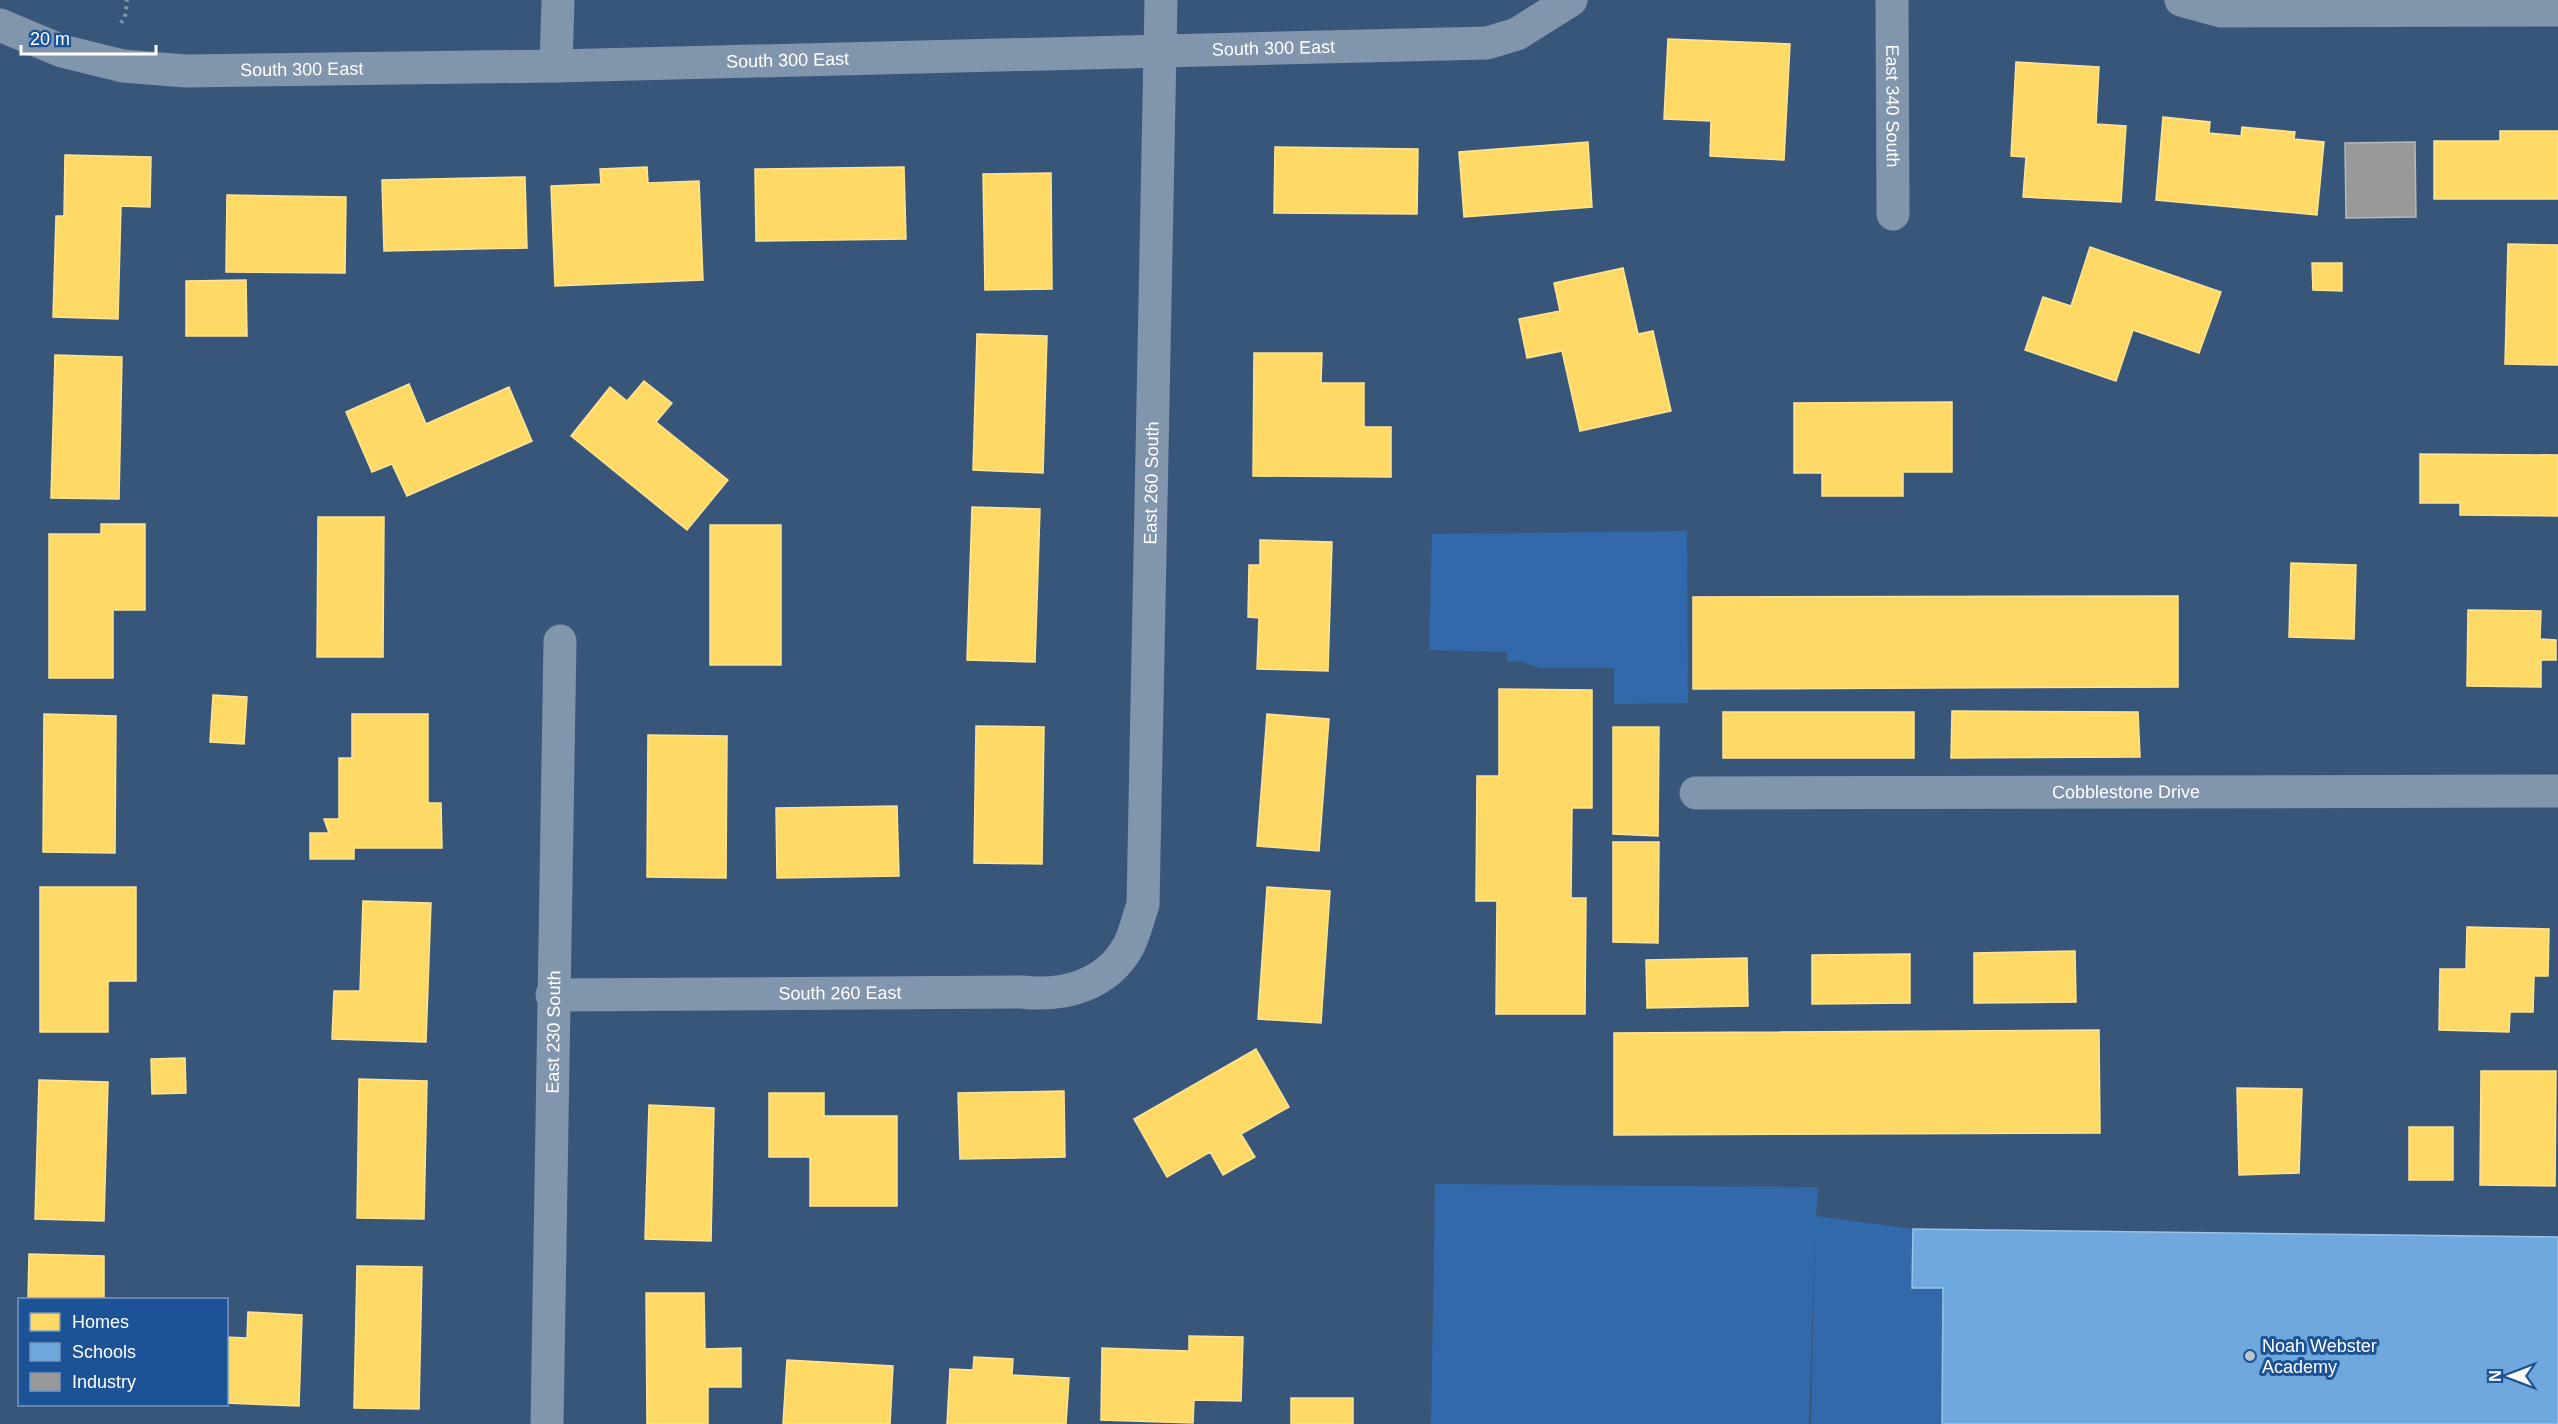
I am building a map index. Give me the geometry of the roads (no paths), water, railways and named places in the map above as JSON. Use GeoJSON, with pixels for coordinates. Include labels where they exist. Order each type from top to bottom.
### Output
{"type":"FeatureCollection","features":[{"type":"Feature","properties":{"kind":"street"},"geometry":{"type":"LineString","coordinates":[[556,66],[558,0]]}},
{"type":"Feature","properties":{"kind":"street","name":"East 260 South"},"geometry":{"type":"LineString","coordinates":[[1117,961],[1129,945],[1143,905],[1161,0]]}},
{"type":"Feature","properties":{"kind":"street","name":"South 300 East"},"geometry":{"type":"LineString","coordinates":[[0,25],[62,51],[82,56],[123,66],[186,71],[556,66],[1487,43],[1517,34],[1571,0]]}},
{"type":"Feature","properties":{"kind":"street","name":"East 340 South"},"geometry":{"type":"LineString","coordinates":[[1892,0],[1893,214]]}},
{"type":"Feature","properties":{"kind":"street"},"geometry":{"type":"LineString","coordinates":[[2181,0],[2221,11],[2558,10]]}},
{"type":"Feature","properties":{"kind":"street","name":"East 230 South"},"geometry":{"type":"LineString","coordinates":[[547,1424],[552,995],[560,641]]}},
{"type":"Feature","properties":{"kind":"street","name":"Cobblestone Drive"},"geometry":{"type":"LineString","coordinates":[[1696,793],[2558,791]]}},
{"type":"Feature","properties":{"kind":"street","name":"South 260 East"},"geometry":{"type":"LineString","coordinates":[[552,995],[1022,992],[1043,994],[1083,986],[1102,976],[1117,961]]}},
{"type":"Feature","properties":{"kind":"place","name":"Noah Webster Academy"},"geometry":{"type":"Point","coordinates":[2250,1356]}}]}
